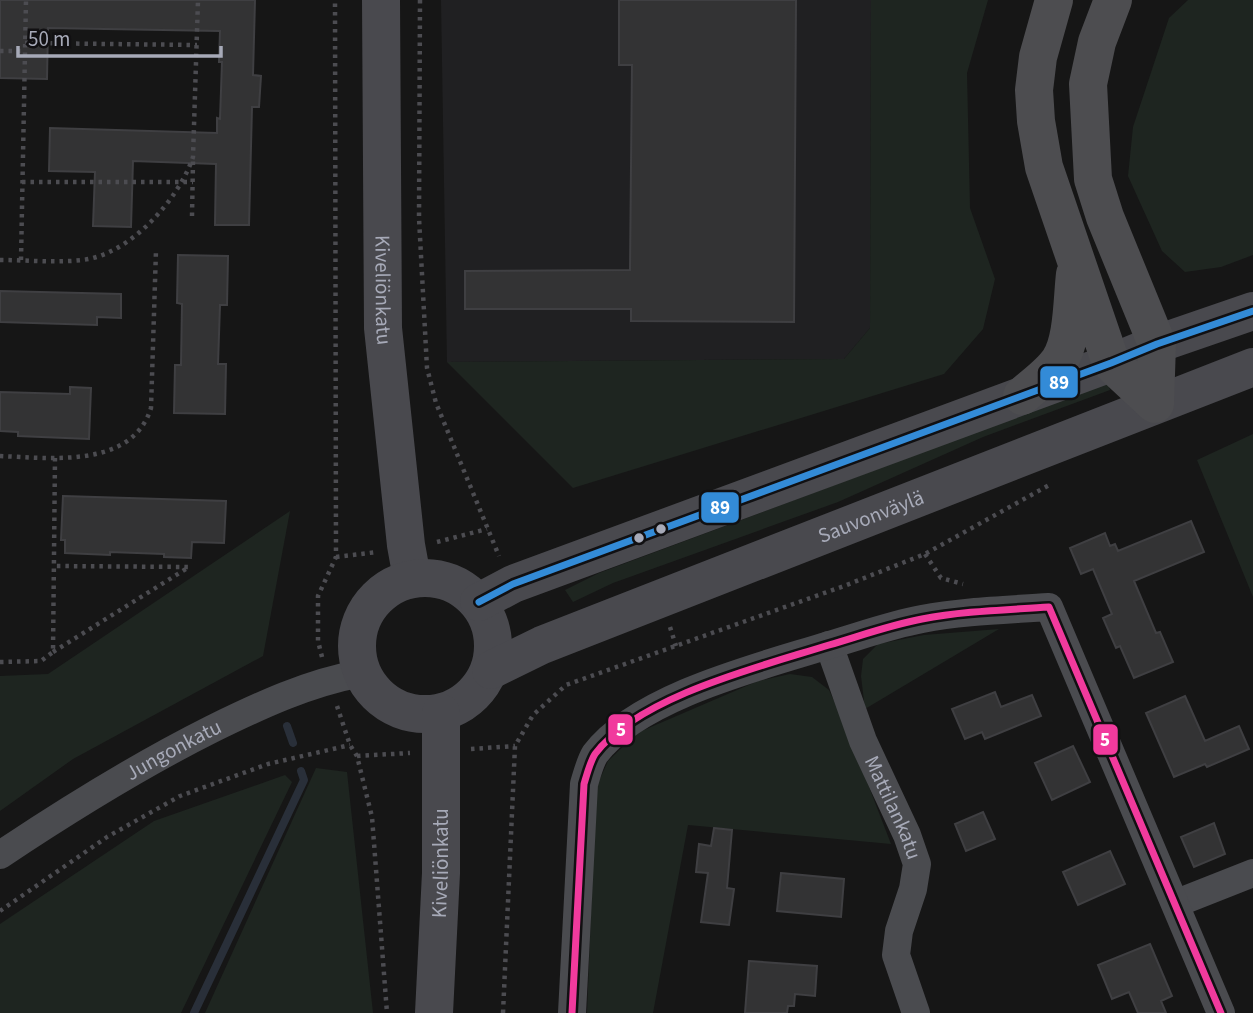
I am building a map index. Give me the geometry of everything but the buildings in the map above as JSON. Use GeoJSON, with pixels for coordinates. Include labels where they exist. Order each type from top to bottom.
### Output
{"type":"FeatureCollection","features":[{"type":"Feature","properties":{"kind":"highway"},"geometry":{"type":"LineString","coordinates":[[1054,0],[1038,57],[1034,90],[1035,121],[1044,167],[1111,363],[1154,404]]}},
{"type":"Feature","properties":{"kind":"highway"},"geometry":{"type":"LineString","coordinates":[[1114,0],[1097,42],[1088,84],[1093,179],[1105,216],[1157,344],[1154,404]]}},
{"type":"Feature","properties":{"kind":"highway"},"geometry":{"type":"LineString","coordinates":[[1023,396],[1063,355],[1067,344],[1076,265]]}},
{"type":"Feature","properties":{"kind":"main road","name":"Kiveliönkatu"},"geometry":{"type":"LineString","coordinates":[[381,0],[383,328],[406,545],[412,578]]}},
{"type":"Feature","properties":{"kind":"main road"},"geometry":{"type":"LineString","coordinates":[[479,602],[513,584],[1157,344],[1253,311]]}},
{"type":"Feature","properties":{"kind":"main road","name":"Sauvonväylä"},"geometry":{"type":"LineString","coordinates":[[491,670],[542,645],[1253,367]]}},
{"type":"Feature","properties":{"kind":"main road"},"geometry":{"type":"LineString","coordinates":[[412,578],[449,581],[479,602],[491,623],[495,647],[491,670],[481,688],[466,702],[441,713],[428,715],[400,710],[377,695],[362,673],[357,643],[365,613],[377,597],[393,585],[412,578]]}},
{"type":"Feature","properties":{"kind":"main road","name":"Kiveliönkatu"},"geometry":{"type":"LineString","coordinates":[[434,1013],[441,873],[441,713]]}},
{"type":"Feature","properties":{"kind":"street"},"geometry":{"type":"LineString","coordinates":[[572,1013],[584,784],[594,755],[618,730],[652,709],[757,666],[872,631],[923,619],[1049,607],[1177,903],[1221,1013]]}},
{"type":"Feature","properties":{"kind":"street","name":"Mattilankatu"},"geometry":{"type":"LineString","coordinates":[[829,645],[863,741],[907,835],[917,864],[913,889],[899,931],[896,955],[916,1013]]}},
{"type":"Feature","properties":{"kind":"street","name":"Jungonkatu"},"geometry":{"type":"LineString","coordinates":[[0,855],[73,806],[162,754],[273,698],[329,679],[362,673]]}},
{"type":"Feature","properties":{"kind":"street"},"geometry":{"type":"LineString","coordinates":[[1177,903],[1253,873]]}},
{"type":"Feature","properties":{"kind":"path"},"geometry":{"type":"LineString","coordinates":[[20,260],[26,0]]}},
{"type":"Feature","properties":{"kind":"path"},"geometry":{"type":"LineString","coordinates":[[192,216],[198,0]]}},
{"type":"Feature","properties":{"kind":"path"},"geometry":{"type":"LineString","coordinates":[[318,641],[318,596],[337,557],[335,0]]}},
{"type":"Feature","properties":{"kind":"path"},"geometry":{"type":"LineString","coordinates":[[420,0],[419,218],[427,368],[436,402],[504,566]]}},
{"type":"Feature","properties":{"kind":"path"},"geometry":{"type":"LineString","coordinates":[[25,43],[197,45]]}},
{"type":"Feature","properties":{"kind":"path"},"geometry":{"type":"LineString","coordinates":[[0,51],[25,51]]}},
{"type":"Feature","properties":{"kind":"path"},"geometry":{"type":"LineString","coordinates":[[0,260],[84,260],[108,252],[151,222],[183,182],[193,157]]}},
{"type":"Feature","properties":{"kind":"path"},"geometry":{"type":"LineString","coordinates":[[22,183],[193,183]]}},
{"type":"Feature","properties":{"kind":"path"},"geometry":{"type":"LineString","coordinates":[[0,456],[92,457],[125,441],[147,422],[151,408],[156,250]]}},
{"type":"Feature","properties":{"kind":"path"},"geometry":{"type":"LineString","coordinates":[[53,652],[55,458]]}},
{"type":"Feature","properties":{"kind":"path"},"geometry":{"type":"LineString","coordinates":[[503,1013],[515,746],[533,715],[566,685],[844,586],[925,554],[1056,481]]}},
{"type":"Feature","properties":{"kind":"path"},"geometry":{"type":"LineString","coordinates":[[449,540],[487,529]]}},
{"type":"Feature","properties":{"kind":"path"},"geometry":{"type":"LineString","coordinates":[[337,557],[376,553]]}},
{"type":"Feature","properties":{"kind":"path"},"geometry":{"type":"LineString","coordinates":[[0,662],[41,662],[189,567],[54,566]]}},
{"type":"Feature","properties":{"kind":"path"},"geometry":{"type":"LineString","coordinates":[[337,706],[350,745],[357,756],[372,817],[387,1013]]}},
{"type":"Feature","properties":{"kind":"path"},"geometry":{"type":"LineString","coordinates":[[0,911],[107,837],[180,796],[268,764],[350,745]]}},
{"type":"Feature","properties":{"kind":"path"},"geometry":{"type":"LineString","coordinates":[[478,749],[515,746]]}},
{"type":"Feature","properties":{"kind":"path"},"geometry":{"type":"LineString","coordinates":[[357,756],[397,754]]}},
{"type":"Feature","properties":{"kind":"shaded area"},"geometry":{"type":"Polygon","coordinates":[[[441,0],[871,0],[870,328],[844,359],[447,362],[441,0]]]}},
{"type":"Feature","properties":{"kind":"shaded area"},"geometry":{"type":"Polygon","coordinates":[[[871,0],[988,0],[967,73],[970,208],[995,279],[983,329],[944,374],[573,488],[447,362],[844,359],[870,328],[871,0]]]}},
{"type":"Feature","properties":{"kind":"shaded area"},"geometry":{"type":"Polygon","coordinates":[[[1188,0],[1253,0],[1253,255],[1221,267],[1185,272],[1162,251],[1128,176],[1133,127],[1169,18],[1188,0]]]}},
{"type":"Feature","properties":{"kind":"shaded area"},"geometry":{"type":"Polygon","coordinates":[[[1108,383],[1110,390],[983,437],[838,502],[613,583],[573,602],[565,590],[599,573],[1108,383]]]}},
{"type":"Feature","properties":{"kind":"shaded area"},"geometry":{"type":"Polygon","coordinates":[[[1253,434],[1253,597],[1197,460],[1253,434]]]}},
{"type":"Feature","properties":{"kind":"shaded area"},"geometry":{"type":"Polygon","coordinates":[[[290,511],[263,656],[73,759],[0,811],[0,676],[48,674],[290,511]]]}},
{"type":"Feature","properties":{"kind":"shaded area"},"geometry":{"type":"Polygon","coordinates":[[[999,629],[865,709],[861,676],[863,659],[878,644],[924,635],[999,629]]]}},
{"type":"Feature","properties":{"kind":"shaded area"},"geometry":{"type":"Polygon","coordinates":[[[790,674],[812,677],[829,690],[891,844],[688,825],[653,1013],[587,1013],[596,788],[608,761],[637,733],[758,681],[790,674]]]}},
{"type":"Feature","properties":{"kind":"shaded area"},"geometry":{"type":"Polygon","coordinates":[[[316,768],[347,772],[373,1013],[205,1013],[316,768]]]}},
{"type":"Feature","properties":{"kind":"shaded area"},"geometry":{"type":"Polygon","coordinates":[[[285,775],[292,782],[181,1013],[0,1013],[0,924],[154,821],[285,775]]]}},
{"type":"Feature","properties":{"kind":"waterway"},"geometry":{"type":"LineString","coordinates":[[287,726],[293,743]]}},
{"type":"Feature","properties":{"kind":"waterway"},"geometry":{"type":"LineString","coordinates":[[194,1013],[304,780],[301,771]]}},
{"type":"Feature","properties":{"kind":"transit line","name":"89"},"geometry":{"type":"LineString","coordinates":[[479,602],[513,584],[1157,344],[1253,311]]}},
{"type":"Feature","properties":{"kind":"transit line","name":"5"},"geometry":{"type":"LineString","coordinates":[[572,1013],[584,784],[595,754],[615,734],[641,715],[703,686],[887,627],[953,614],[1049,607],[1221,1013]]}}]}
